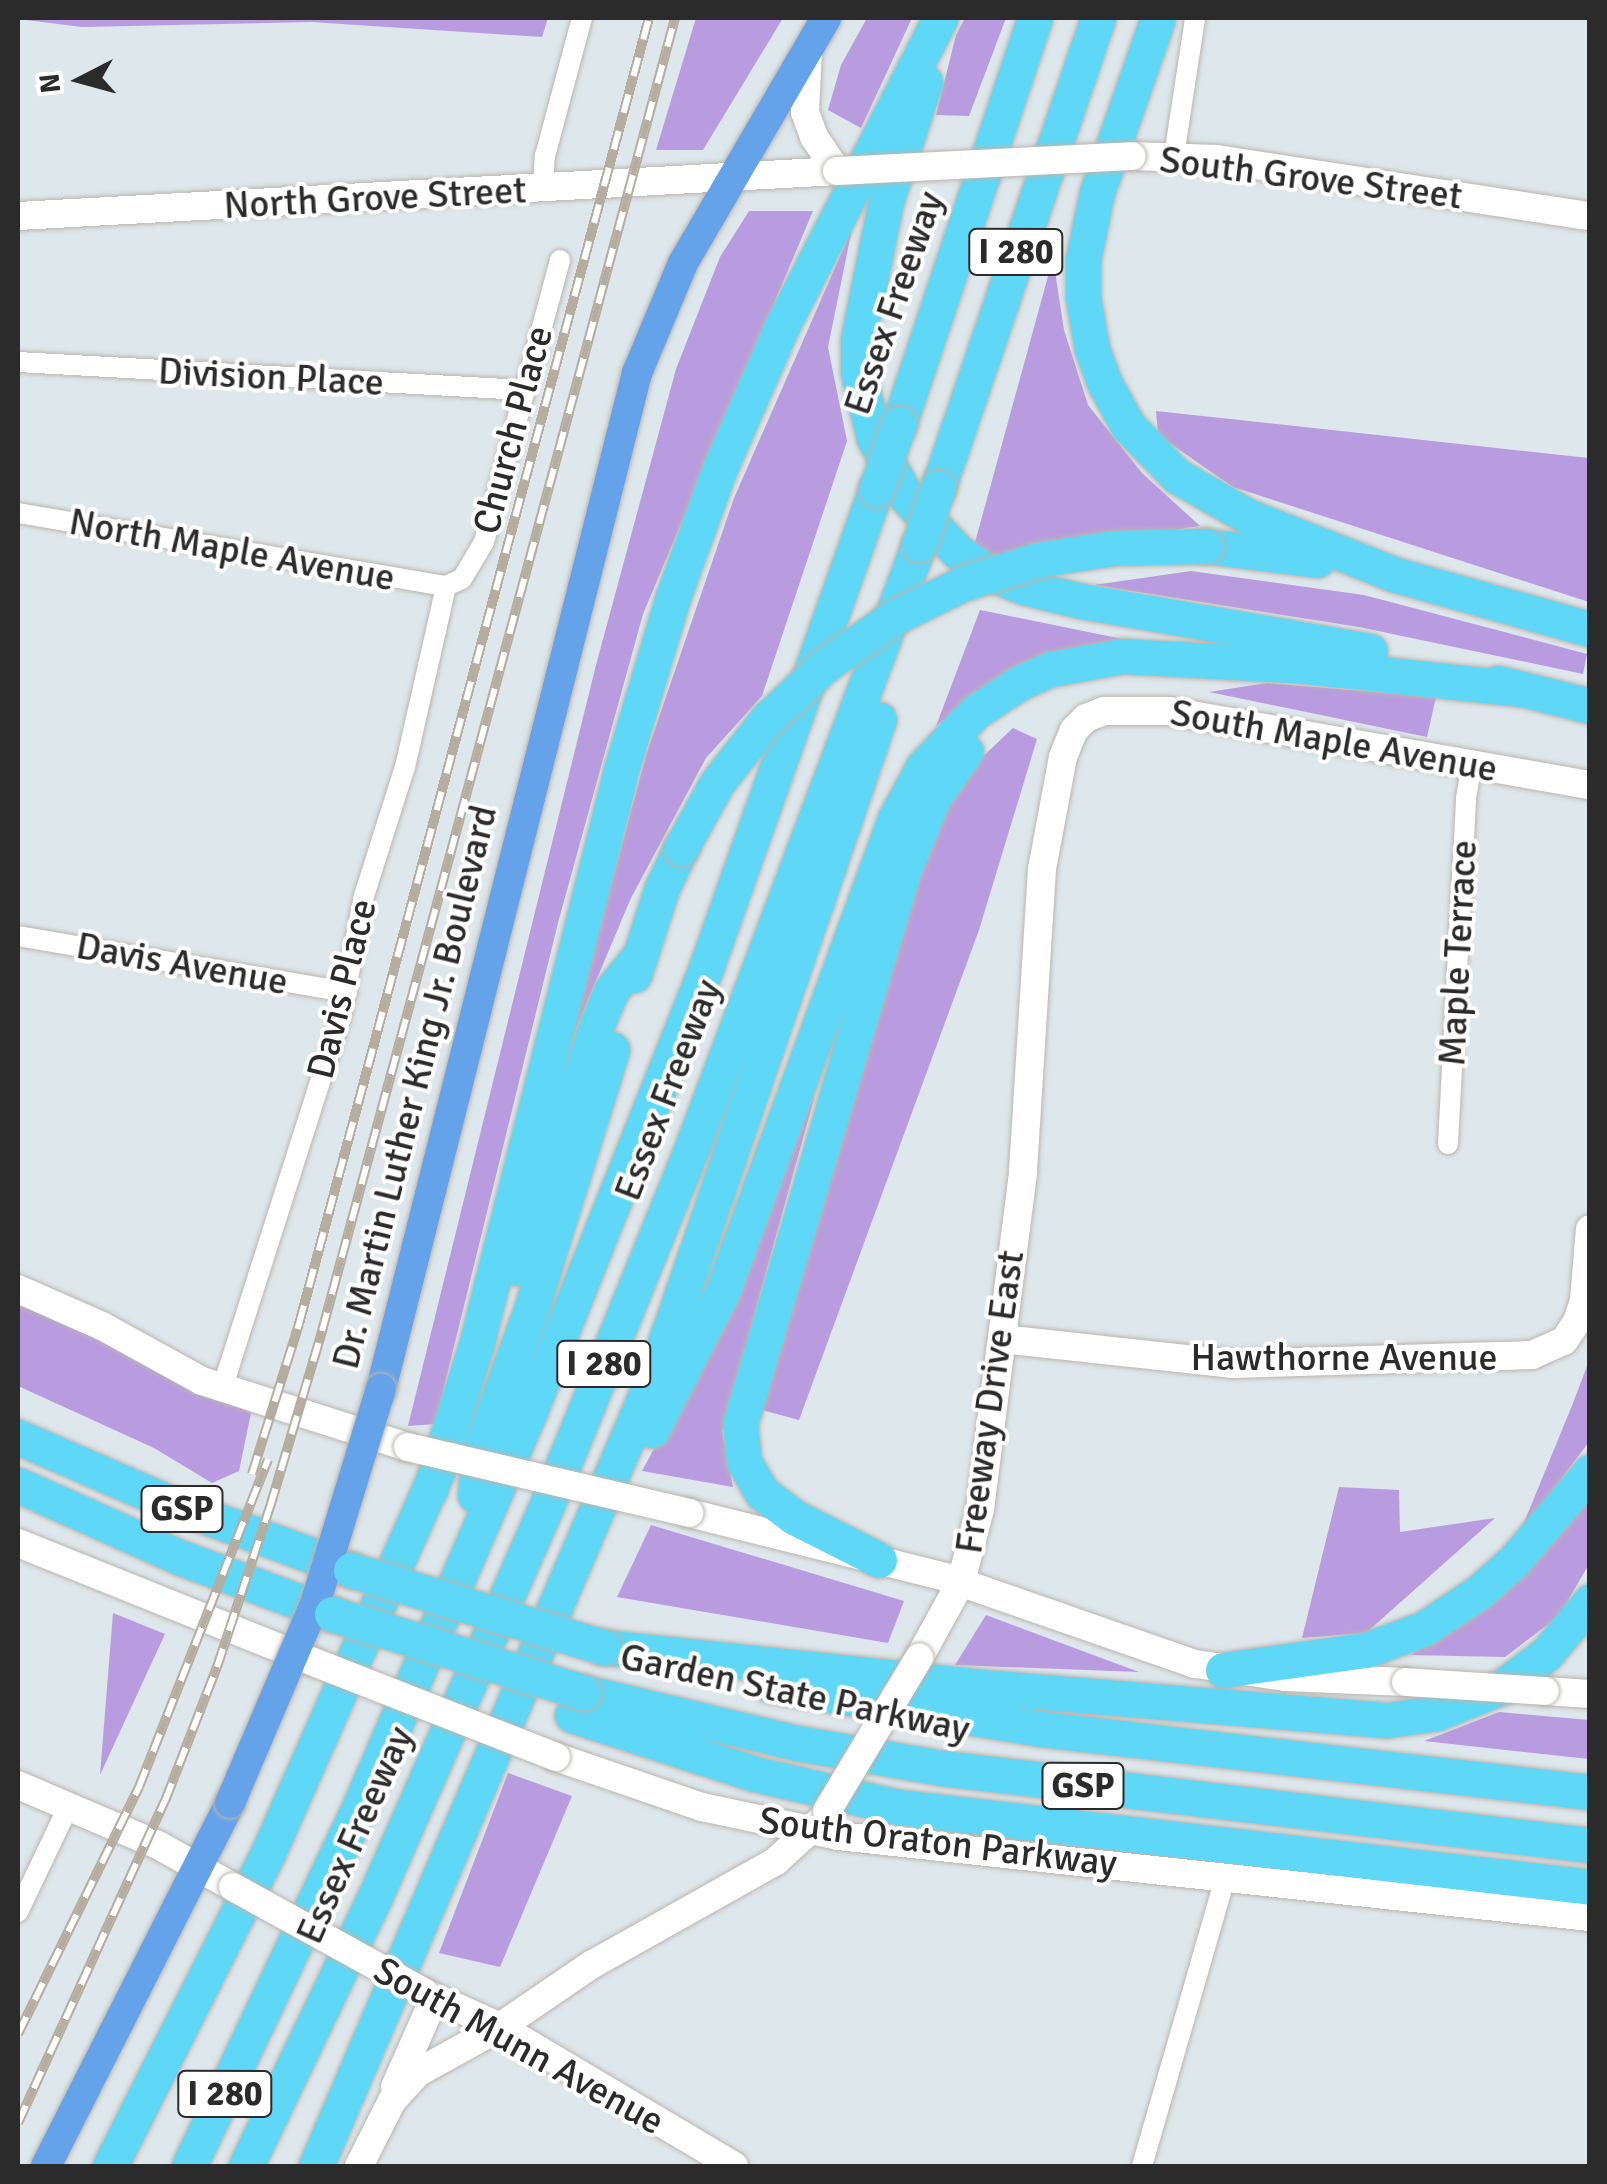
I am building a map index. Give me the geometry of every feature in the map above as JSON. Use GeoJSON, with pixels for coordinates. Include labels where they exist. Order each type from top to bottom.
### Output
{"type":"FeatureCollection","features":[{"type":"Feature","properties":{"kind":"highway"},"geometry":{"type":"LineString","coordinates":[[430,1490],[476,1346],[636,713],[672,597],[720,468],[782,326],[940,18]]}},
{"type":"Feature","properties":{"kind":"highway"},"geometry":{"type":"LineString","coordinates":[[951,18],[886,201],[858,340],[858,372],[874,438],[896,484],[918,512],[973,562],[1034,590],[1378,652],[1590,706]]}},
{"type":"Feature","properties":{"kind":"highway","name":"Essex Freeway"},"geometry":{"type":"LineString","coordinates":[[189,2166],[288,1962],[467,1560],[706,968],[899,424],[1035,18]]}},
{"type":"Feature","properties":{"kind":"highway","name":"Essex Freeway"},"geometry":{"type":"LineString","coordinates":[[246,2166],[368,1914],[532,1541],[693,1144],[919,544],[1098,18]]}},
{"type":"Feature","properties":{"kind":"highway"},"geometry":{"type":"LineString","coordinates":[[1158,18],[1096,192],[1085,242],[1085,315],[1104,382],[1139,439],[1192,488],[1282,532],[1396,575],[1590,629]]}},
{"type":"Feature","properties":{"kind":"highway"},"geometry":{"type":"LineString","coordinates":[[316,2166],[424,1922],[676,1319],[858,789],[919,544]]}},
{"type":"Feature","properties":{"kind":"highway"},"geometry":{"type":"LineString","coordinates":[[467,1560],[479,1452],[549,1256],[640,954],[680,848],[716,783],[767,719],[824,666],[889,620],[962,584],[1036,560],[1113,548],[1205,546],[1396,575]]}},
{"type":"Feature","properties":{"kind":"highway"},"geometry":{"type":"LineString","coordinates":[[566,1586],[712,1314],[888,836],[923,767],[976,712],[1034,675],[1104,657],[1346,669],[1520,689]]}},
{"type":"Feature","properties":{"kind":"highway"},"geometry":{"type":"LineString","coordinates":[[880,1560],[794,1517],[762,1494],[744,1462],[740,1424],[907,860],[942,783],[964,752],[1005,715],[1046,690],[1095,672],[1178,658]]}},
{"type":"Feature","properties":{"kind":"highway"},"geometry":{"type":"LineString","coordinates":[[110,2166],[268,1854],[430,1490],[498,1327],[598,1022],[611,991],[640,954]]}},
{"type":"Feature","properties":{"kind":"highway","name":"Garden State Parkway"},"geometry":{"type":"LineString","coordinates":[[18,1437],[172,1504],[351,1570],[603,1646],[782,1687],[963,1718],[1590,1792]]}},
{"type":"Feature","properties":{"kind":"highway"},"geometry":{"type":"LineString","coordinates":[[1224,1670],[1366,1650],[1425,1628],[1470,1599],[1514,1561],[1590,1472]]}},
{"type":"Feature","properties":{"kind":"highway","name":"GSP"},"geometry":{"type":"LineString","coordinates":[[18,1486],[179,1557],[578,1704]]}},
{"type":"Feature","properties":{"kind":"highway"},"geometry":{"type":"LineString","coordinates":[[603,1646],[996,1688],[1388,1720],[1437,1713],[1502,1687],[1546,1654],[1590,1602]]}},
{"type":"Feature","properties":{"kind":"highway"},"geometry":{"type":"LineString","coordinates":[[578,1704],[755,1774],[898,1807],[1590,1887]]}},
{"type":"Feature","properties":{"kind":"highway","name":"Garden State Parkway"},"geometry":{"type":"LineString","coordinates":[[578,1704],[942,1768],[1590,1844]]}},
{"type":"Feature","properties":{"kind":"highway"},"geometry":{"type":"LineString","coordinates":[[1510,1877],[1590,1870]]}},
{"type":"Feature","properties":{"kind":"highway"},"geometry":{"type":"LineString","coordinates":[[296,2166],[424,1922]]}},
{"type":"Feature","properties":{"kind":"main road"},"geometry":{"type":"LineString","coordinates":[[818,30],[804,72],[805,112],[814,137],[837,171]]}},
{"type":"Feature","properties":{"kind":"main road","name":"Dr. Martin Luther King Jr. Boulevard"},"geometry":{"type":"LineString","coordinates":[[46,2166],[230,1803],[316,1602],[380,1389],[637,373],[668,294],[818,30]]}},
{"type":"Feature","properties":{"kind":"main road","name":"South Grove Street"},"geometry":{"type":"LineString","coordinates":[[732,177],[1174,156],[1590,216]]}},
{"type":"Feature","properties":{"kind":"main road","name":"North Grove Street"},"geometry":{"type":"LineString","coordinates":[[18,216],[732,177]]}},
{"type":"Feature","properties":{"kind":"main road","name":"South Maple Avenue"},"geometry":{"type":"LineString","coordinates":[[1080,723],[1094,714],[1120,709],[1169,711],[1590,785]]}},
{"type":"Feature","properties":{"kind":"main road","name":"Freeway Drive East"},"geometry":{"type":"LineString","coordinates":[[359,2166],[380,2121],[418,2073],[500,2027],[591,1966],[776,1861],[819,1822],[962,1582],[980,1510],[1023,1171],[1044,853],[1066,745],[1080,723]]}},
{"type":"Feature","properties":{"kind":"main road","name":"Hawthorne Avenue"},"geometry":{"type":"LineString","coordinates":[[1002,1340],[1258,1365],[1520,1357],[1564,1341],[1584,1300],[1590,1229]]}},
{"type":"Feature","properties":{"kind":"main road"},"geometry":{"type":"LineString","coordinates":[[18,1289],[222,1389],[408,1447],[689,1512],[962,1582],[1136,1646],[1224,1670],[1590,1694]]}},
{"type":"Feature","properties":{"kind":"main road","name":"South Oraton Parkway"},"geometry":{"type":"LineString","coordinates":[[18,1542],[311,1662],[678,1800],[977,1853],[1226,1875],[1590,1917]]}},
{"type":"Feature","properties":{"kind":"main road","name":"South Munn Avenue"},"geometry":{"type":"LineString","coordinates":[[18,1785],[69,1804],[198,1868],[430,1996],[500,2027],[734,2166]]}},
{"type":"Feature","properties":{"kind":"main road"},"geometry":{"type":"LineString","coordinates":[[380,2121],[430,1996]]}},
{"type":"Feature","properties":{"kind":"street"},"geometry":{"type":"LineString","coordinates":[[542,188],[545,156],[582,18]]}},
{"type":"Feature","properties":{"kind":"street"},"geometry":{"type":"LineString","coordinates":[[1174,156],[1195,18]]}},
{"type":"Feature","properties":{"kind":"street","name":"Church Place"},"geometry":{"type":"LineString","coordinates":[[446,586],[462,579],[484,542],[560,260]]}},
{"type":"Feature","properties":{"kind":"street","name":"Division Place"},"geometry":{"type":"LineString","coordinates":[[18,362],[524,390]]}},
{"type":"Feature","properties":{"kind":"street","name":"North Maple Avenue"},"geometry":{"type":"LineString","coordinates":[[18,513],[446,586]]}},
{"type":"Feature","properties":{"kind":"street","name":"Davis Place"},"geometry":{"type":"LineString","coordinates":[[222,1389],[346,992],[364,896],[405,766],[446,586]]}},
{"type":"Feature","properties":{"kind":"street","name":"Maple Terrace"},"geometry":{"type":"LineString","coordinates":[[1448,1144],[1466,798],[1472,763]]}},
{"type":"Feature","properties":{"kind":"street","name":"Davis Avenue"},"geometry":{"type":"LineString","coordinates":[[18,936],[346,992]]}},
{"type":"Feature","properties":{"kind":"street"},"geometry":{"type":"LineString","coordinates":[[18,1912],[69,1804]]}},
{"type":"Feature","properties":{"kind":"street"},"geometry":{"type":"LineString","coordinates":[[1142,2166],[1226,1875]]}},
{"type":"Feature","properties":{"kind":"shaded area"},"geometry":{"type":"Polygon","coordinates":[[[548,18],[542,37],[311,22],[82,27],[18,19],[548,18]]]}},
{"type":"Feature","properties":{"kind":"shaded area"},"geometry":{"type":"Polygon","coordinates":[[[696,18],[783,18],[703,150],[656,150],[696,18]]]}},
{"type":"Feature","properties":{"kind":"shaded area"},"geometry":{"type":"Polygon","coordinates":[[[867,18],[912,18],[861,128],[828,110],[841,65],[867,18]]]}},
{"type":"Feature","properties":{"kind":"shaded area"},"geometry":{"type":"Polygon","coordinates":[[[965,18],[1006,18],[969,116],[936,115],[956,35],[965,18]]]}},
{"type":"Feature","properties":{"kind":"shaded area"},"geometry":{"type":"Polygon","coordinates":[[[749,211],[813,211],[643,614],[558,923],[435,1424],[408,1426],[596,665],[676,369],[720,257],[749,211]]]}},
{"type":"Feature","properties":{"kind":"shaded area"},"geometry":{"type":"Polygon","coordinates":[[[852,229],[828,347],[847,441],[762,696],[706,758],[631,898],[566,1052],[646,755],[734,498],[852,229]]]}},
{"type":"Feature","properties":{"kind":"shaded area"},"geometry":{"type":"Polygon","coordinates":[[[1053,258],[1064,330],[1088,405],[1142,473],[1200,526],[994,557],[974,546],[1053,258]]]}},
{"type":"Feature","properties":{"kind":"shaded area"},"geometry":{"type":"Polygon","coordinates":[[[1156,411],[1589,458],[1589,602],[1233,487],[1158,435],[1156,411]]]}},
{"type":"Feature","properties":{"kind":"shaded area"},"geometry":{"type":"Polygon","coordinates":[[[1191,571],[1364,595],[1587,654],[1583,674],[1359,627],[1094,585],[1191,571]]]}},
{"type":"Feature","properties":{"kind":"shaded area"},"geometry":{"type":"Polygon","coordinates":[[[980,610],[1132,641],[1027,662],[936,726],[980,610]]]}},
{"type":"Feature","properties":{"kind":"shaded area"},"geometry":{"type":"Polygon","coordinates":[[[1267,683],[1436,697],[1427,737],[1209,692],[1267,683]]]}},
{"type":"Feature","properties":{"kind":"shaded area"},"geometry":{"type":"Polygon","coordinates":[[[1013,728],[1037,739],[979,930],[799,1420],[755,1408],[930,842],[958,780],[1013,728]]]}},
{"type":"Feature","properties":{"kind":"shaded area"},"geometry":{"type":"Polygon","coordinates":[[[815,1095],[722,1431],[733,1487],[642,1471],[687,1387],[815,1095]]]}},
{"type":"Feature","properties":{"kind":"shaded area"},"geometry":{"type":"Polygon","coordinates":[[[18,1305],[76,1326],[251,1413],[239,1471],[212,1483],[154,1448],[18,1386],[18,1305]]]}},
{"type":"Feature","properties":{"kind":"shaded area"},"geometry":{"type":"Polygon","coordinates":[[[1589,1361],[1589,1442],[1519,1535],[1573,1403],[1589,1361]]]}},
{"type":"Feature","properties":{"kind":"shaded area"},"geometry":{"type":"Polygon","coordinates":[[[1339,1487],[1399,1490],[1400,1532],[1495,1518],[1366,1633],[1302,1638],[1339,1487]]]}},
{"type":"Feature","properties":{"kind":"shaded area"},"geometry":{"type":"Polygon","coordinates":[[[1589,1500],[1589,1564],[1559,1616],[1505,1657],[1410,1655],[1479,1614],[1589,1500]]]}},
{"type":"Feature","properties":{"kind":"shaded area"},"geometry":{"type":"Polygon","coordinates":[[[651,1525],[904,1601],[888,1643],[617,1597],[651,1525]]]}},
{"type":"Feature","properties":{"kind":"shaded area"},"geometry":{"type":"Polygon","coordinates":[[[113,1613],[165,1634],[100,1775],[113,1613]]]}},
{"type":"Feature","properties":{"kind":"shaded area"},"geometry":{"type":"Polygon","coordinates":[[[986,1615],[1139,1672],[955,1665],[986,1615]]]}},
{"type":"Feature","properties":{"kind":"shaded area"},"geometry":{"type":"Polygon","coordinates":[[[1499,1712],[1589,1720],[1589,1759],[1424,1741],[1499,1712]]]}},
{"type":"Feature","properties":{"kind":"shaded area"},"geometry":{"type":"Polygon","coordinates":[[[508,1773],[572,1796],[500,1967],[439,1953],[508,1773]]]}},
{"type":"Feature","properties":{"kind":"railway"},"geometry":{"type":"LineString","coordinates":[[252,1474],[299,1324],[649,18]]}},
{"type":"Feature","properties":{"kind":"railway"},"geometry":{"type":"LineString","coordinates":[[18,2123],[165,1801],[217,1667],[270,1507],[322,1331],[675,18]]}},
{"type":"Feature","properties":{"kind":"railway"},"geometry":{"type":"LineString","coordinates":[[18,2034],[139,1787],[268,1460]]}}]}
